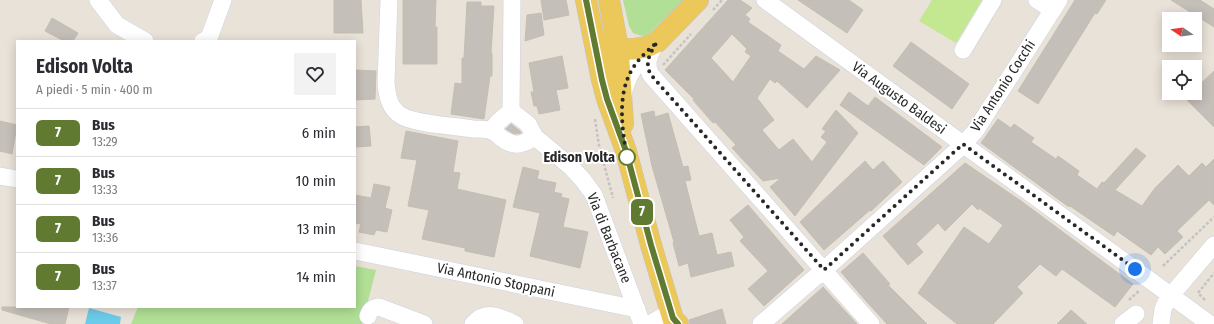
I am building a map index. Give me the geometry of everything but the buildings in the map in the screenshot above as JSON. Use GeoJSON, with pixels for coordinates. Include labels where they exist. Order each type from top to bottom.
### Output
{"type":"FeatureCollection","features":[{"type":"Feature","properties":{"kind":"main road"},"geometry":{"type":"LineString","coordinates":[[586,0],[602,80],[615,106],[651,245],[673,320]]}},
{"type":"Feature","properties":{"kind":"main road"},"geometry":{"type":"LineString","coordinates":[[610,0],[618,48],[615,106]]}},
{"type":"Feature","properties":{"kind":"main road"},"geometry":{"type":"LineString","coordinates":[[592,30],[604,42],[618,48],[640,49],[657,42],[698,0]]}},
{"type":"Feature","properties":{"kind":"street"},"geometry":{"type":"LineString","coordinates":[[98,0],[117,25],[143,40]]}},
{"type":"Feature","properties":{"kind":"street"},"geometry":{"type":"LineString","coordinates":[[205,40],[209,38],[223,0]]}},
{"type":"Feature","properties":{"kind":"street"},"geometry":{"type":"LineString","coordinates":[[388,0],[387,94],[391,106],[400,116],[408,119],[492,131],[507,142],[515,144],[521,144],[535,137]]}},
{"type":"Feature","properties":{"kind":"street"},"geometry":{"type":"LineString","coordinates":[[492,131],[497,123],[511,111],[512,0]]}},
{"type":"Feature","properties":{"kind":"street","name":"Via Augusto Baldesi"},"geometry":{"type":"LineString","coordinates":[[765,0],[1210,324]]}},
{"type":"Feature","properties":{"kind":"street"},"geometry":{"type":"LineString","coordinates":[[963,50],[993,0]]}},
{"type":"Feature","properties":{"kind":"street"},"geometry":{"type":"LineString","coordinates":[[1037,0],[1056,5]]}},
{"type":"Feature","properties":{"kind":"street","name":"Via Antonio Cocchi"},"geometry":{"type":"LineString","coordinates":[[761,324],[824,270],[963,144],[976,130],[1056,5]]}},
{"type":"Feature","properties":{"kind":"street"},"geometry":{"type":"LineString","coordinates":[[615,106],[632,70],[638,61],[657,42]]}},
{"type":"Feature","properties":{"kind":"street"},"geometry":{"type":"LineString","coordinates":[[657,42],[651,52],[648,62],[651,75],[871,324]]}},
{"type":"Feature","properties":{"kind":"street","name":"Via di Barbacane"},"geometry":{"type":"LineString","coordinates":[[511,111],[528,124],[535,137],[571,167],[594,195],[640,317]]}},
{"type":"Feature","properties":{"kind":"street"},"geometry":{"type":"LineString","coordinates":[[0,176],[16,179]]}},
{"type":"Feature","properties":{"kind":"street"},"geometry":{"type":"LineString","coordinates":[[1161,324],[1163,308],[1170,295],[1214,245]]}},
{"type":"Feature","properties":{"kind":"street","name":"Via Antonio Stoppani"},"geometry":{"type":"LineString","coordinates":[[356,251],[640,317]]}},
{"type":"Feature","properties":{"kind":"street"},"geometry":{"type":"LineString","coordinates":[[1168,324],[1174,308],[1170,295]]}},
{"type":"Feature","properties":{"kind":"street"},"geometry":{"type":"LineString","coordinates":[[368,316],[370,311],[375,308],[379,308],[424,324]]}},
{"type":"Feature","properties":{"kind":"street"},"geometry":{"type":"LineString","coordinates":[[473,324],[478,319],[490,315],[515,324]]}},
{"type":"Feature","properties":{"kind":"street"},"geometry":{"type":"LineString","coordinates":[[650,324],[673,320]]}},
{"type":"Feature","properties":{"kind":"path"},"geometry":{"type":"LineString","coordinates":[[1163,266],[1214,217]]}},
{"type":"Feature","properties":{"kind":"path"},"geometry":{"type":"LineString","coordinates":[[1209,304],[1198,293],[1214,273]]}},
{"type":"Feature","properties":{"kind":"green space"},"geometry":{"type":"Polygon","coordinates":[[[623,0],[683,0],[649,34],[642,36],[633,33],[629,26],[623,0]]]}},
{"type":"Feature","properties":{"kind":"green space"},"geometry":{"type":"Polygon","coordinates":[[[932,0],[982,0],[956,43],[919,21],[932,0]]]}},
{"type":"Feature","properties":{"kind":"green space"},"geometry":{"type":"Polygon","coordinates":[[[356,266],[376,270],[362,324],[131,324],[138,308],[356,308],[356,266]]]}},
{"type":"Feature","properties":{"kind":"water"},"geometry":{"type":"Polygon","coordinates":[[[89,308],[121,317],[120,324],[85,324],[89,308]]]}},
{"type":"Feature","properties":{"kind":"bus line","name":"7"},"geometry":{"type":"LineString","coordinates":[[586,0],[607,99],[626,151],[651,245],[673,318],[678,324]]}},
{"type":"Feature","properties":{"kind":"place","name":"Edison Volta"},"geometry":{"type":"Point","coordinates":[627,157]}},
{"type":"Feature","properties":{"kind":"route"},"geometry":{"type":"LineString","coordinates":[[627,157],[622,104],[624,92],[629,76],[635,65],[657,42],[649,56],[648,67],[651,75],[824,270],[963,144],[1135,269]]}}]}
